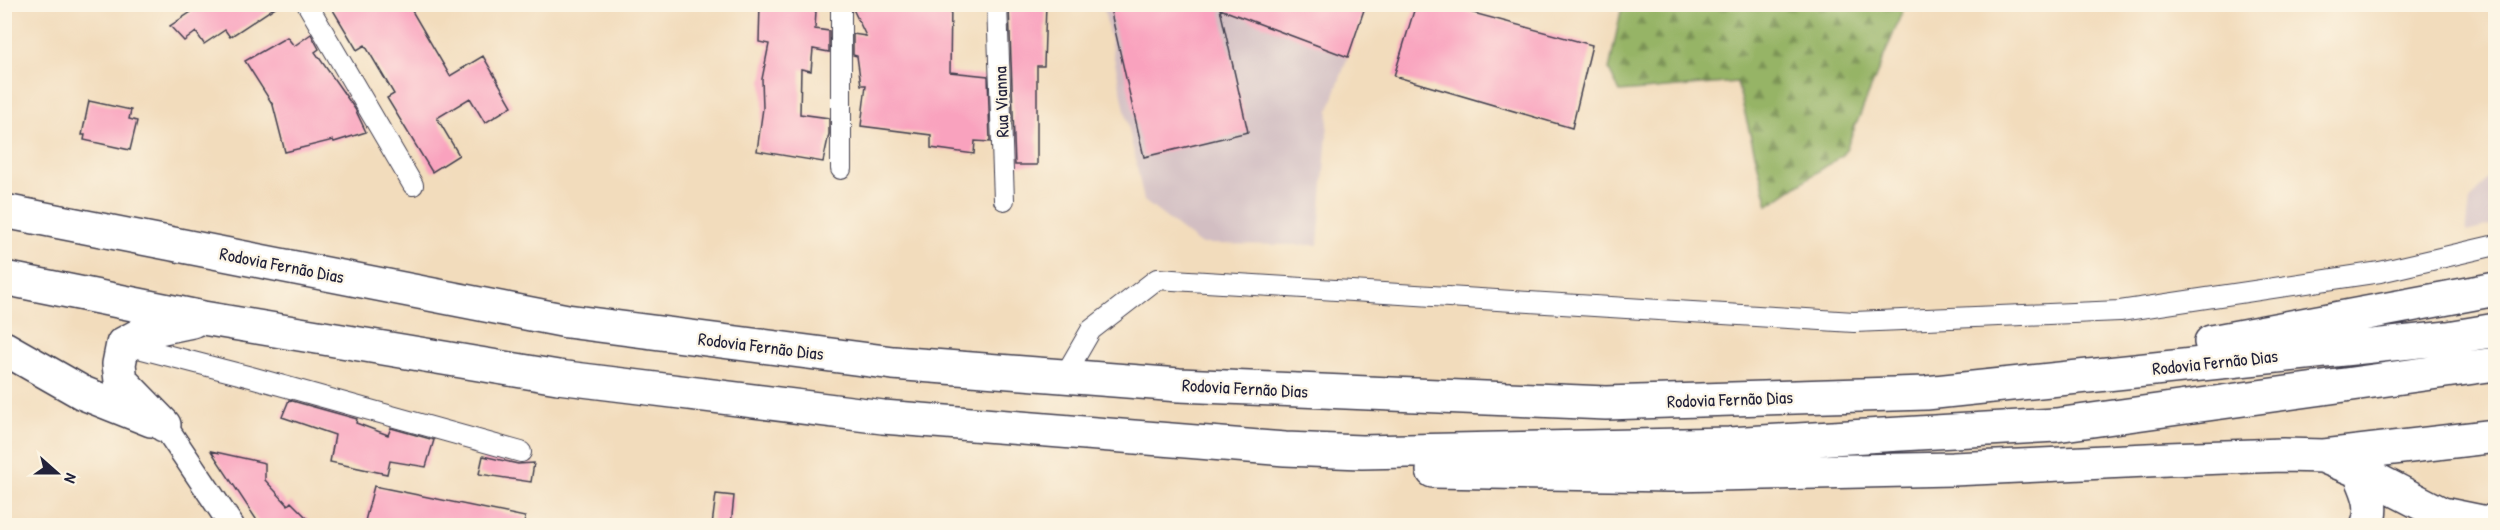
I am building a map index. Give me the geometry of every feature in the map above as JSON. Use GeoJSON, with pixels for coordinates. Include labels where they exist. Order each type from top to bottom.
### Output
{"type":"FeatureCollection","features":[{"type":"Feature","properties":{"kind":"highway","name":"Rodovia Fernão Dias"},"geometry":{"type":"LineString","coordinates":[[4,211],[567,321],[893,363],[1190,386],[1606,403],[1905,393],[2425,340],[2496,330]]}},
{"type":"Feature","properties":{"kind":"highway"},"geometry":{"type":"LineString","coordinates":[[4,278],[203,318],[558,377],[883,417],[1285,449],[1362,452],[1729,444],[2056,425],[2496,363]]}},
{"type":"Feature","properties":{"kind":"highway"},"geometry":{"type":"LineString","coordinates":[[1905,393],[2247,336],[2496,289]]}},
{"type":"Feature","properties":{"kind":"highway"},"geometry":{"type":"LineString","coordinates":[[164,425],[121,381],[119,364],[123,344],[149,330],[203,318]]}},
{"type":"Feature","properties":{"kind":"highway"},"geometry":{"type":"LineString","coordinates":[[4,348],[84,393],[164,425]]}},
{"type":"Feature","properties":{"kind":"highway"},"geometry":{"type":"LineString","coordinates":[[1362,452],[1435,471],[1660,475],[1953,469],[2272,455],[2324,456],[2496,436]]}},
{"type":"Feature","properties":{"kind":"highway"},"geometry":{"type":"LineString","coordinates":[[2324,456],[2359,471],[2442,514],[2496,525]]}},
{"type":"Feature","properties":{"kind":"highway"},"geometry":{"type":"LineString","coordinates":[[2359,471],[2370,499],[2371,516],[2367,525]]}},
{"type":"Feature","properties":{"kind":"street"},"geometry":{"type":"LineString","coordinates":[[841,4],[841,169]]}},
{"type":"Feature","properties":{"kind":"street","name":"Rua Vianna"},"geometry":{"type":"LineString","coordinates":[[998,4],[1004,200]]}},
{"type":"Feature","properties":{"kind":"street"},"geometry":{"type":"LineString","coordinates":[[311,6],[413,185]]}},
{"type":"Feature","properties":{"kind":"street"},"geometry":{"type":"LineString","coordinates":[[1065,375],[1091,330],[1157,279],[1854,322],[2120,311],[2380,272],[2496,245]]}},
{"type":"Feature","properties":{"kind":"street"},"geometry":{"type":"LineString","coordinates":[[123,344],[251,377],[521,453]]}},
{"type":"Feature","properties":{"kind":"street"},"geometry":{"type":"LineString","coordinates":[[164,425],[232,525]]}},
{"type":"Feature","properties":{"kind":"shaded area"},"geometry":{"type":"Polygon","coordinates":[[[1103,5],[1366,5],[1329,110],[1318,245],[1200,244],[1144,201],[1103,5]]]}},
{"type":"Feature","properties":{"kind":"shaded area"},"geometry":{"type":"Polygon","coordinates":[[[2495,168],[2495,225],[2466,232],[2470,201],[2495,168]]]}},
{"type":"Feature","properties":{"kind":"green space"},"geometry":{"type":"Polygon","coordinates":[[[1633,5],[1905,5],[1844,154],[1768,205],[1737,82],[1620,92],[1609,70],[1621,11],[1633,5]]]}},
{"type":"Feature","properties":{"kind":"building"},"geometry":{"type":"Polygon","coordinates":[[[186,4],[280,4],[230,37],[225,30],[204,44],[196,32],[184,41],[170,26],[191,12],[186,4]]]}},
{"type":"Feature","properties":{"kind":"building"},"geometry":{"type":"Polygon","coordinates":[[[343,4],[408,4],[450,76],[483,56],[512,106],[485,123],[470,98],[437,118],[459,155],[432,172],[387,98],[394,94],[365,45],[357,50],[333,10],[343,4]]]}},
{"type":"Feature","properties":{"kind":"building"},"geometry":{"type":"Polygon","coordinates":[[[760,4],[804,4],[803,9],[816,11],[815,29],[829,31],[829,52],[813,49],[811,71],[801,69],[800,114],[829,118],[829,134],[823,162],[757,151],[763,108],[762,79],[769,44],[759,42],[760,4]]]}},
{"type":"Feature","properties":{"kind":"building"},"geometry":{"type":"Polygon","coordinates":[[[853,4],[951,4],[950,72],[988,76],[990,142],[975,141],[974,154],[931,148],[931,135],[861,126],[866,85],[861,85],[857,56],[853,55],[853,34],[866,36],[853,9],[853,4]]]}},
{"type":"Feature","properties":{"kind":"building"},"geometry":{"type":"Polygon","coordinates":[[[1024,4],[1046,4],[1044,66],[1037,66],[1037,165],[1015,165],[1009,7],[1024,8],[1024,4]]]}},
{"type":"Feature","properties":{"kind":"building"},"geometry":{"type":"Polygon","coordinates":[[[1109,4],[1366,4],[1348,57],[1220,9],[1248,132],[1144,157],[1109,4]]]}},
{"type":"Feature","properties":{"kind":"building"},"geometry":{"type":"Polygon","coordinates":[[[1416,4],[1440,4],[1592,45],[1572,128],[1394,76],[1416,4]]]}},
{"type":"Feature","properties":{"kind":"building"},"geometry":{"type":"Polygon","coordinates":[[[311,34],[319,49],[315,52],[355,109],[366,132],[334,142],[333,140],[285,152],[273,105],[245,61],[287,37],[294,46],[311,34]]]}},
{"type":"Feature","properties":{"kind":"building"},"geometry":{"type":"Polygon","coordinates":[[[89,101],[131,110],[129,119],[137,121],[130,150],[84,140],[85,135],[82,135],[89,101]]]}},
{"type":"Feature","properties":{"kind":"building"},"geometry":{"type":"Polygon","coordinates":[[[289,400],[357,419],[356,423],[388,435],[391,428],[434,440],[426,467],[390,461],[387,474],[330,462],[335,435],[282,417],[289,400]]]}},
{"type":"Feature","properties":{"kind":"building"},"geometry":{"type":"Polygon","coordinates":[[[211,451],[265,463],[265,480],[288,505],[291,502],[314,525],[260,525],[211,451]]]}},
{"type":"Feature","properties":{"kind":"building"},"geometry":{"type":"Polygon","coordinates":[[[483,456],[518,464],[534,463],[531,482],[479,474],[483,456]]]}},
{"type":"Feature","properties":{"kind":"building"},"geometry":{"type":"Polygon","coordinates":[[[374,486],[525,517],[524,525],[364,525],[374,486]]]}},
{"type":"Feature","properties":{"kind":"building"},"geometry":{"type":"Polygon","coordinates":[[[716,494],[734,496],[731,525],[712,525],[716,494]]]}}]}
